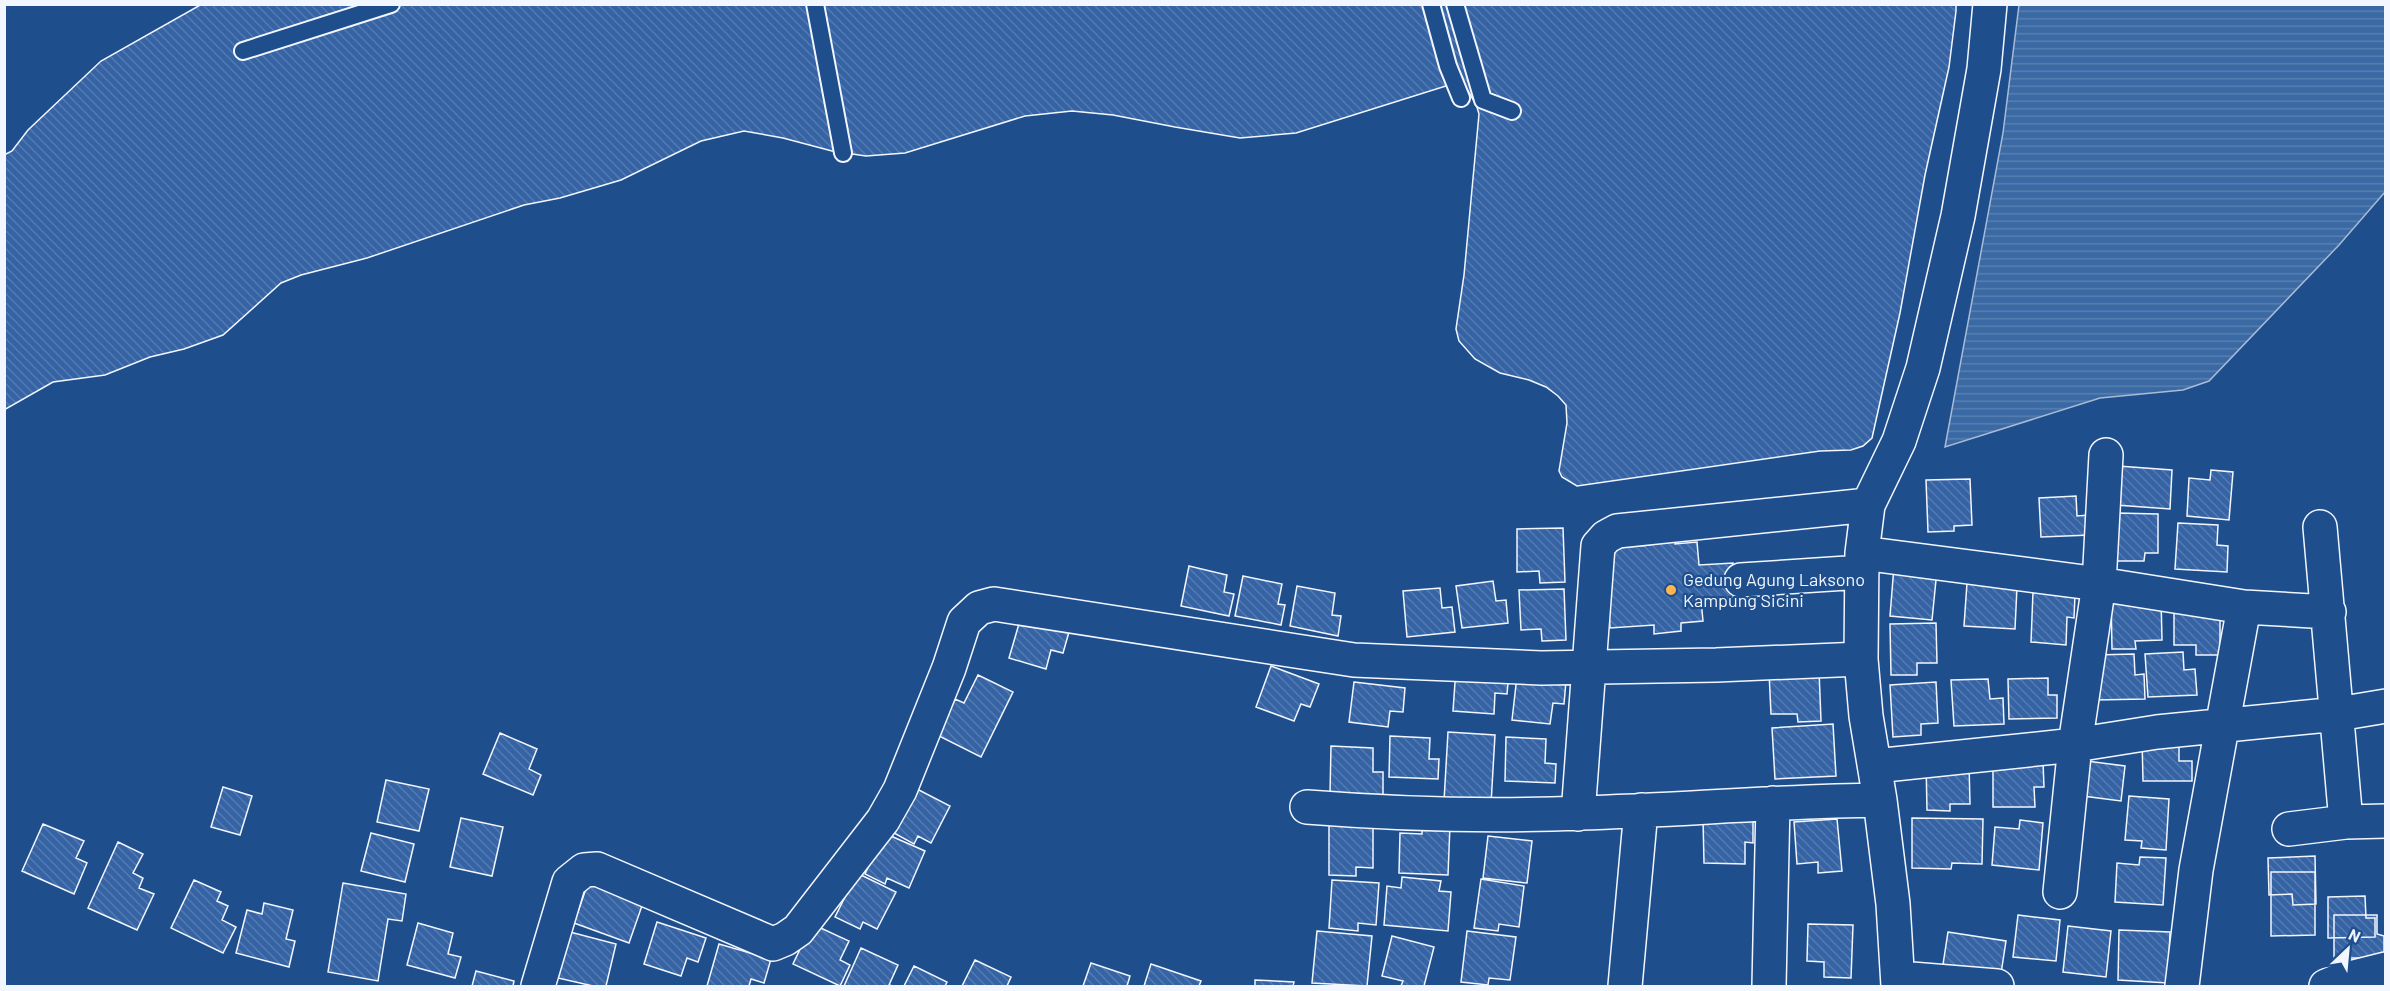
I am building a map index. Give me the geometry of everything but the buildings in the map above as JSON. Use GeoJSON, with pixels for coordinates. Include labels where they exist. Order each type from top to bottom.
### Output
{"type":"FeatureCollection","features":[{"type":"Feature","properties":{"kind":"street"},"geometry":{"type":"LineString","coordinates":[[1990,4],[1984,69],[1958,216],[1923,368],[1899,441],[1868,505],[1862,562],[1860,659],[1893,904],[1898,982],[1997,987]]}},
{"type":"Feature","properties":{"kind":"street"},"geometry":{"type":"LineString","coordinates":[[2060,892],[2075,745],[2099,584],[2106,455]]}},
{"type":"Feature","properties":{"kind":"street"},"geometry":{"type":"LineString","coordinates":[[1578,813],[1598,546],[1606,537],[1617,531],[1868,505]]}},
{"type":"Feature","properties":{"kind":"street"},"geometry":{"type":"LineString","coordinates":[[2320,527],[2346,822]]}},
{"type":"Feature","properties":{"kind":"street"},"geometry":{"type":"LineString","coordinates":[[1741,580],[1862,562],[2099,584],[2244,607],[2329,612]]}},
{"type":"Feature","properties":{"kind":"street"},"geometry":{"type":"LineString","coordinates":[[538,987],[569,882],[584,870],[597,869],[773,944],[798,930],[884,820],[900,790],[949,668],[964,622],[978,608],[994,604],[1354,660],[1448,665],[1589,667],[1860,659]]}},
{"type":"Feature","properties":{"kind":"street"},"geometry":{"type":"LineString","coordinates":[[2182,987],[2196,870],[2244,607]]}},
{"type":"Feature","properties":{"kind":"street"},"geometry":{"type":"LineString","coordinates":[[1875,766],[2075,745],[2157,732],[2338,714],[2385,706]]}},
{"type":"Feature","properties":{"kind":"street"},"geometry":{"type":"LineString","coordinates":[[1307,807],[1377,813],[1578,813],[1880,800]]}},
{"type":"Feature","properties":{"kind":"street"},"geometry":{"type":"LineString","coordinates":[[1769,987],[1773,803]]}},
{"type":"Feature","properties":{"kind":"street"},"geometry":{"type":"LineString","coordinates":[[1625,987],[1641,810]]}},
{"type":"Feature","properties":{"kind":"street"},"geometry":{"type":"LineString","coordinates":[[2289,829],[2346,822],[2385,821]]}},
{"type":"Feature","properties":{"kind":"street"},"geometry":{"type":"LineString","coordinates":[[2325,987],[2338,981],[2385,969]]}},
{"type":"Feature","properties":{"kind":"lane"},"geometry":{"type":"LineString","coordinates":[[243,51],[390,4]]}},
{"type":"Feature","properties":{"kind":"lane"},"geometry":{"type":"LineString","coordinates":[[814,4],[843,153]]}},
{"type":"Feature","properties":{"kind":"lane"},"geometry":{"type":"LineString","coordinates":[[1431,4],[1448,66],[1461,98]]}},
{"type":"Feature","properties":{"kind":"lane"},"geometry":{"type":"LineString","coordinates":[[1455,4],[1483,100],[1512,111]]}},
{"type":"Feature","properties":{"kind":"water"},"geometry":{"type":"Polygon","coordinates":[[[2019,5],[2385,5],[2385,192],[2339,245],[2209,381],[2183,390],[2100,398],[1945,447],[2003,133],[2019,5]]]}},
{"type":"Feature","properties":{"kind":"place","name":"Gedung Agung Laksono Kampung Sicini"},"geometry":{"type":"Point","coordinates":[1671,590]}}]}
